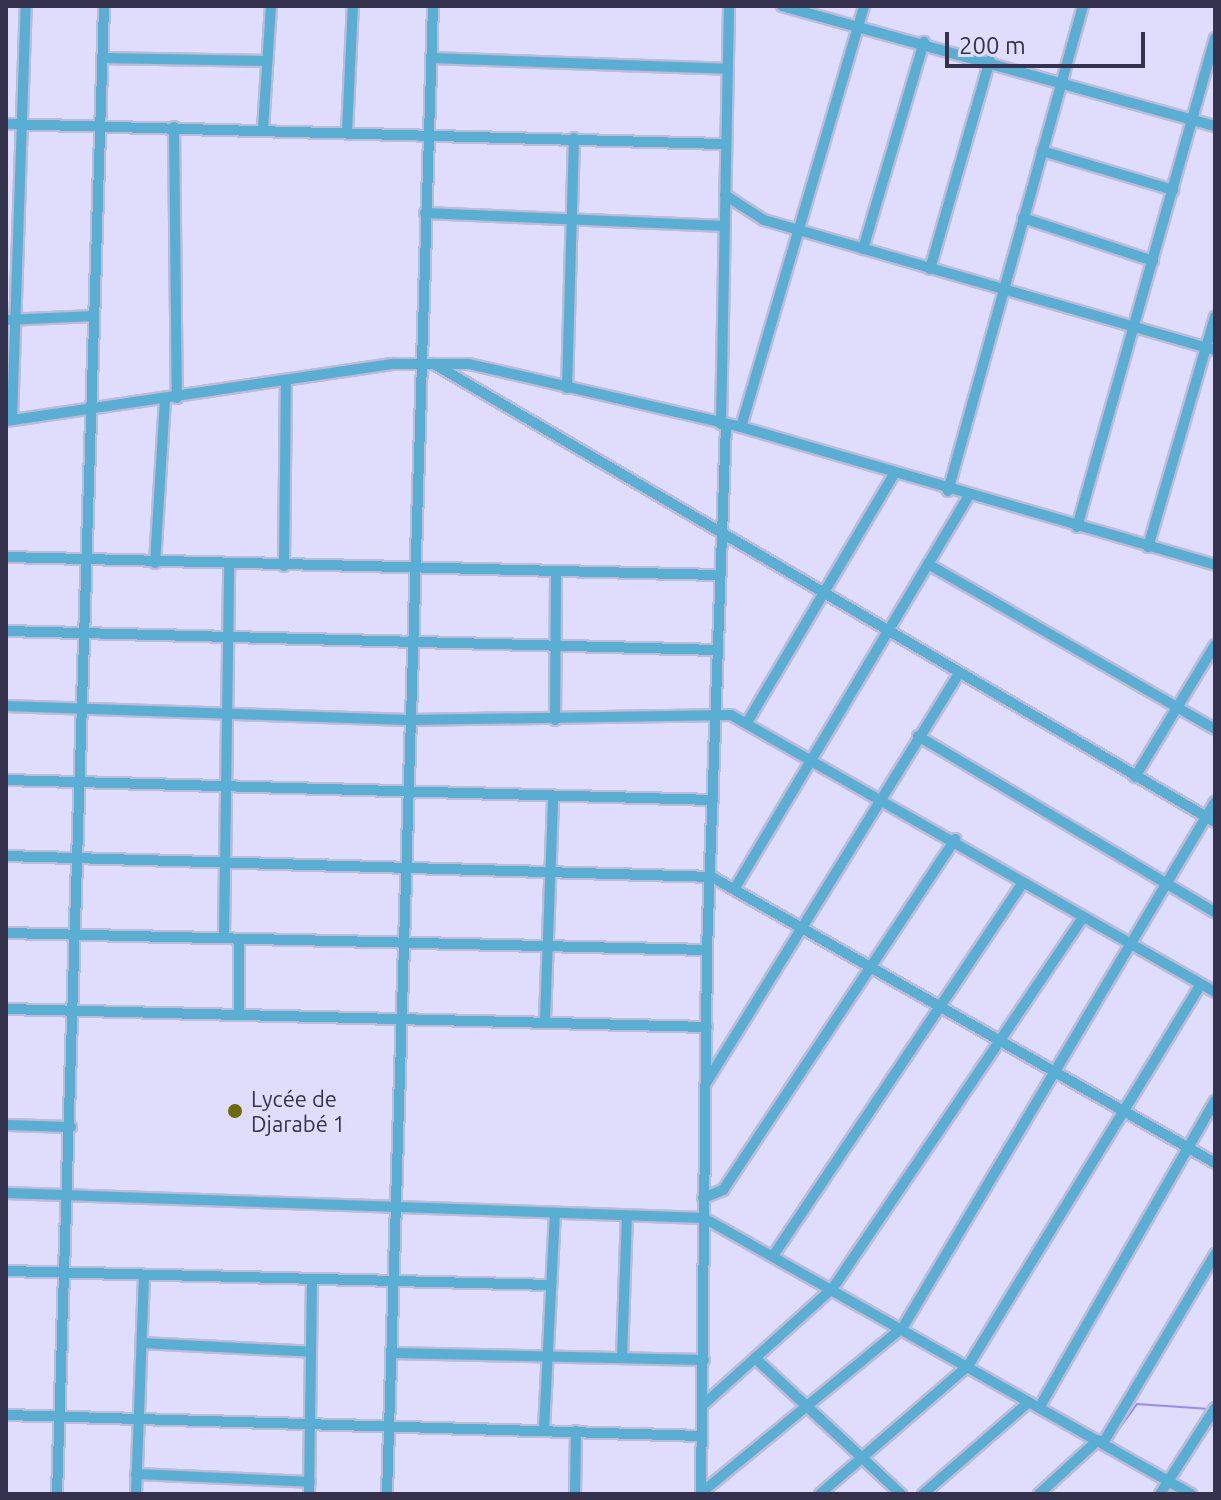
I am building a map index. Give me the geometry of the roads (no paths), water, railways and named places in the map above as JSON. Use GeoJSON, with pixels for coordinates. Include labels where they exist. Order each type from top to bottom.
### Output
{"type":"FeatureCollection","features":[{"type":"Feature","properties":{"kind":"street"},"geometry":{"type":"LineString","coordinates":[[26,6],[24,125],[10,320],[9,420],[93,411],[419,361],[433,362],[507,371],[567,388],[741,427],[948,491],[1215,565]]}},
{"type":"Feature","properties":{"kind":"street"},"geometry":{"type":"LineString","coordinates":[[57,1494],[69,1195],[104,6]]}},
{"type":"Feature","properties":{"kind":"street"},"geometry":{"type":"LineString","coordinates":[[263,129],[271,6]]}},
{"type":"Feature","properties":{"kind":"street"},"geometry":{"type":"LineString","coordinates":[[347,131],[353,6]]}},
{"type":"Feature","properties":{"kind":"street"},"geometry":{"type":"LineString","coordinates":[[387,1494],[395,1283],[400,941],[408,793],[412,570],[433,6]]}},
{"type":"Feature","properties":{"kind":"street"},"geometry":{"type":"LineString","coordinates":[[701,1494],[707,950],[712,877],[718,535],[724,425],[724,144],[729,6]]}},
{"type":"Feature","properties":{"kind":"street"},"geometry":{"type":"LineString","coordinates":[[782,6],[1064,80],[1215,126]]}},
{"type":"Feature","properties":{"kind":"street"},"geometry":{"type":"LineString","coordinates":[[741,427],[795,229],[864,6]]}},
{"type":"Feature","properties":{"kind":"street"},"geometry":{"type":"LineString","coordinates":[[948,491],[1083,6]]}},
{"type":"Feature","properties":{"kind":"street"},"geometry":{"type":"LineString","coordinates":[[1077,527],[1215,38]]}},
{"type":"Feature","properties":{"kind":"street"},"geometry":{"type":"LineString","coordinates":[[863,249],[924,42]]}},
{"type":"Feature","properties":{"kind":"street"},"geometry":{"type":"LineString","coordinates":[[102,58],[267,61]]}},
{"type":"Feature","properties":{"kind":"street"},"geometry":{"type":"LineString","coordinates":[[431,58],[727,69]]}},
{"type":"Feature","properties":{"kind":"street"},"geometry":{"type":"LineString","coordinates":[[930,269],[990,60]]}},
{"type":"Feature","properties":{"kind":"street"},"geometry":{"type":"LineString","coordinates":[[6,124],[347,131],[724,144]]}},
{"type":"Feature","properties":{"kind":"street"},"geometry":{"type":"LineString","coordinates":[[174,127],[177,398]]}},
{"type":"Feature","properties":{"kind":"street"},"geometry":{"type":"LineString","coordinates":[[567,388],[568,217],[574,138]]}},
{"type":"Feature","properties":{"kind":"street"},"geometry":{"type":"LineString","coordinates":[[1042,151],[1173,190]]}},
{"type":"Feature","properties":{"kind":"street"},"geometry":{"type":"LineString","coordinates":[[725,195],[795,229],[1002,292],[1211,349]]}},
{"type":"Feature","properties":{"kind":"street"},"geometry":{"type":"LineString","coordinates":[[425,213],[725,226]]}},
{"type":"Feature","properties":{"kind":"street"},"geometry":{"type":"LineString","coordinates":[[1023,218],[1153,261]]}},
{"type":"Feature","properties":{"kind":"street"},"geometry":{"type":"LineString","coordinates":[[10,320],[93,316]]}},
{"type":"Feature","properties":{"kind":"street"},"geometry":{"type":"LineString","coordinates":[[1148,547],[1211,349],[1215,317]]}},
{"type":"Feature","properties":{"kind":"street"},"geometry":{"type":"LineString","coordinates":[[433,362],[718,535],[822,592],[1211,820]]}},
{"type":"Feature","properties":{"kind":"street"},"geometry":{"type":"LineString","coordinates":[[284,566],[286,380]]}},
{"type":"Feature","properties":{"kind":"street"},"geometry":{"type":"LineString","coordinates":[[155,563],[165,400]]}},
{"type":"Feature","properties":{"kind":"street"},"geometry":{"type":"LineString","coordinates":[[748,721],[894,474]]}},
{"type":"Feature","properties":{"kind":"street"},"geometry":{"type":"LineString","coordinates":[[735,888],[969,496]]}},
{"type":"Feature","properties":{"kind":"street"},"geometry":{"type":"LineString","coordinates":[[6,557],[412,570],[717,575]]}},
{"type":"Feature","properties":{"kind":"street"},"geometry":{"type":"LineString","coordinates":[[928,564],[1215,729]]}},
{"type":"Feature","properties":{"kind":"street"},"geometry":{"type":"LineString","coordinates":[[224,938],[229,565]]}},
{"type":"Feature","properties":{"kind":"street"},"geometry":{"type":"LineString","coordinates":[[555,720],[556,573]]}},
{"type":"Feature","properties":{"kind":"street"},"geometry":{"type":"LineString","coordinates":[[6,631],[717,650]]}},
{"type":"Feature","properties":{"kind":"street"},"geometry":{"type":"LineString","coordinates":[[1135,777],[1215,645]]}},
{"type":"Feature","properties":{"kind":"street"},"geometry":{"type":"LineString","coordinates":[[706,1083],[959,674]]}},
{"type":"Feature","properties":{"kind":"street"},"geometry":{"type":"LineString","coordinates":[[6,706],[227,718],[748,721],[879,799],[955,839],[1133,948],[1215,992]]}},
{"type":"Feature","properties":{"kind":"street"},"geometry":{"type":"LineString","coordinates":[[918,736],[1215,912]]}},
{"type":"Feature","properties":{"kind":"street"},"geometry":{"type":"LineString","coordinates":[[6,780],[553,800],[713,800]]}},
{"type":"Feature","properties":{"kind":"street"},"geometry":{"type":"LineString","coordinates":[[545,1020],[542,947],[553,800]]}},
{"type":"Feature","properties":{"kind":"street"},"geometry":{"type":"LineString","coordinates":[[701,1494],[903,1327],[1211,820],[1215,802]]}},
{"type":"Feature","properties":{"kind":"street"},"geometry":{"type":"LineString","coordinates":[[703,1198],[723,1190],[955,839]]}},
{"type":"Feature","properties":{"kind":"street"},"geometry":{"type":"LineString","coordinates":[[6,856],[712,877],[804,926],[939,1007],[1215,1163]]}},
{"type":"Feature","properties":{"kind":"street"},"geometry":{"type":"LineString","coordinates":[[775,1253],[1023,882]]}},
{"type":"Feature","properties":{"kind":"street"},"geometry":{"type":"LineString","coordinates":[[703,1405],[833,1288],[1083,918]]}},
{"type":"Feature","properties":{"kind":"street"},"geometry":{"type":"LineString","coordinates":[[6,933],[707,950]]}},
{"type":"Feature","properties":{"kind":"street"},"geometry":{"type":"LineString","coordinates":[[239,939],[239,1015]]}},
{"type":"Feature","properties":{"kind":"street"},"geometry":{"type":"LineString","coordinates":[[820,1494],[968,1366],[1201,984]]}},
{"type":"Feature","properties":{"kind":"street"},"geometry":{"type":"LineString","coordinates":[[6,1009],[545,1020],[707,1027]]}},
{"type":"Feature","properties":{"kind":"street"},"geometry":{"type":"LineString","coordinates":[[923,1494],[1034,1405],[1215,1101]]}},
{"type":"Feature","properties":{"kind":"street"},"geometry":{"type":"LineString","coordinates":[[6,1125],[71,1127]]}},
{"type":"Feature","properties":{"kind":"street"},"geometry":{"type":"LineString","coordinates":[[6,1193],[704,1218],[775,1253],[1191,1494]]}},
{"type":"Feature","properties":{"kind":"street"},"geometry":{"type":"LineString","coordinates":[[544,1429],[555,1213]]}},
{"type":"Feature","properties":{"kind":"street"},"geometry":{"type":"LineString","coordinates":[[622,1357],[627,1216]]}},
{"type":"Feature","properties":{"kind":"street"},"geometry":{"type":"LineString","coordinates":[[1039,1494],[1101,1442],[1215,1254]]}},
{"type":"Feature","properties":{"kind":"street"},"geometry":{"type":"LineString","coordinates":[[6,1271],[312,1282],[550,1285]]}},
{"type":"Feature","properties":{"kind":"street"},"geometry":{"type":"LineString","coordinates":[[136,1494],[136,1417],[144,1275]]}},
{"type":"Feature","properties":{"kind":"street"},"geometry":{"type":"LineString","coordinates":[[309,1494],[312,1282]]}},
{"type":"Feature","properties":{"kind":"street"},"geometry":{"type":"LineString","coordinates":[[142,1343],[311,1352]]}},
{"type":"Feature","properties":{"kind":"street"},"geometry":{"type":"LineString","coordinates":[[392,1353],[704,1360]]}},
{"type":"Feature","properties":{"kind":"street"},"geometry":{"type":"LineString","coordinates":[[755,1358],[901,1494]]}},
{"type":"Feature","properties":{"kind":"street"},"geometry":{"type":"LineString","coordinates":[[1160,1494],[1173,1483],[1213,1411]]}},
{"type":"Feature","properties":{"kind":"street"},"geometry":{"type":"LineString","coordinates":[[6,1415],[61,1412],[702,1436]]}},
{"type":"Feature","properties":{"kind":"street"},"geometry":{"type":"LineString","coordinates":[[575,1494],[576,1431]]}},
{"type":"Feature","properties":{"kind":"street"},"geometry":{"type":"LineString","coordinates":[[136,1474],[310,1482]]}},
{"type":"Feature","properties":{"kind":"waterway"},"geometry":{"type":"LineString","coordinates":[[1109,1443],[1137,1404],[1210,1409]]}},
{"type":"Feature","properties":{"kind":"place","name":"Lycée de Djarabé 1"},"geometry":{"type":"Point","coordinates":[235,1111]}}]}
